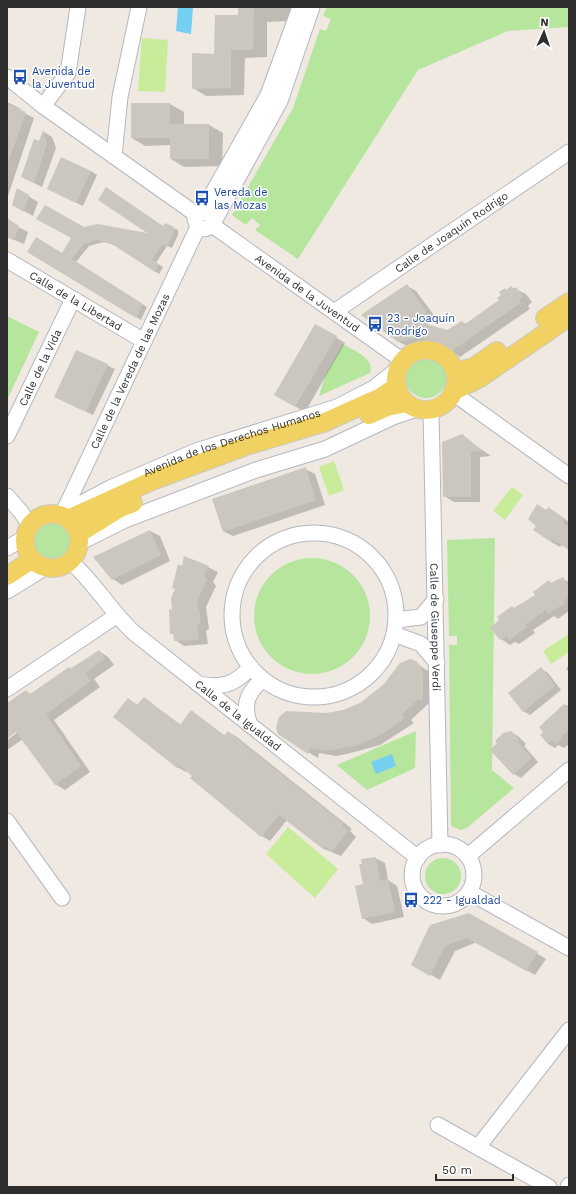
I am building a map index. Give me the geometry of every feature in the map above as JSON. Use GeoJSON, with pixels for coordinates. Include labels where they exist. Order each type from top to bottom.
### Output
{"type":"FeatureCollection","features":[{"type":"Feature","properties":{"kind":"main road"},"geometry":{"type":"LineString","coordinates":[[455,372],[474,367],[569,302]]}},
{"type":"Feature","properties":{"kind":"main road"},"geometry":{"type":"LineString","coordinates":[[454,392],[455,372],[447,359],[432,351],[416,352],[401,365],[396,386],[400,396],[418,407],[444,404],[454,392],[480,378],[569,317]]}},
{"type":"Feature","properties":{"kind":"main road","name":"Avenida de los Derechos Humanos"},"geometry":{"type":"LineString","coordinates":[[65,517],[154,480],[246,446],[323,423],[381,398],[396,386]]}},
{"type":"Feature","properties":{"kind":"main road","name":"Avenida de los Derechos Humanos"},"geometry":{"type":"LineString","coordinates":[[79,538],[120,508],[159,491],[250,457],[328,433],[387,407],[418,407]]}},
{"type":"Feature","properties":{"kind":"main road"},"geometry":{"type":"LineString","coordinates":[[7,576],[32,547],[43,516],[52,514],[65,517],[73,523],[79,538],[78,550],[70,561],[58,567],[32,547]]}},
{"type":"Feature","properties":{"kind":"main road"},"geometry":{"type":"LineString","coordinates":[[7,561],[32,547]]}},
{"type":"Feature","properties":{"kind":"street"},"geometry":{"type":"LineString","coordinates":[[43,106],[68,73],[78,7]]}},
{"type":"Feature","properties":{"kind":"street"},"geometry":{"type":"LineString","coordinates":[[114,156],[120,97],[140,7]]}},
{"type":"Feature","properties":{"kind":"street","name":"Calle de la Vereda de las Mozas"},"geometry":{"type":"LineString","coordinates":[[65,517],[144,341],[268,95],[300,7]]}},
{"type":"Feature","properties":{"kind":"street","name":"Calle de la Vereda de las Mozas"},"geometry":{"type":"LineString","coordinates":[[204,220],[280,101],[312,7]]}},
{"type":"Feature","properties":{"kind":"street","name":"Avenida de la Juventud"},"geometry":{"type":"LineString","coordinates":[[7,77],[43,106],[334,312],[401,365]]}},
{"type":"Feature","properties":{"kind":"street","name":"Calle de Joaquín Rodrigo"},"geometry":{"type":"LineString","coordinates":[[334,312],[569,152]]}},
{"type":"Feature","properties":{"kind":"street","name":"Calle de la Libertad"},"geometry":{"type":"LineString","coordinates":[[7,260],[72,300],[144,341]]}},
{"type":"Feature","properties":{"kind":"street","name":"Calle de la Vida"},"geometry":{"type":"LineString","coordinates":[[7,436],[72,300]]}},
{"type":"Feature","properties":{"kind":"street","name":"Avenida de los Derechos Humanos"},"geometry":{"type":"LineString","coordinates":[[65,517],[85,502],[148,470],[196,451],[337,407],[374,388],[401,365]]}},
{"type":"Feature","properties":{"kind":"street"},"geometry":{"type":"LineString","coordinates":[[454,392],[569,476]]}},
{"type":"Feature","properties":{"kind":"street","name":"Calle de Giuseppe Verdi"},"geometry":{"type":"LineString","coordinates":[[418,407],[436,599],[440,845]]}},
{"type":"Feature","properties":{"kind":"street"},"geometry":{"type":"LineString","coordinates":[[7,496],[32,547]]}},
{"type":"Feature","properties":{"kind":"street"},"geometry":{"type":"LineString","coordinates":[[320,533],[341,538],[360,547],[376,561],[388,579],[395,599],[395,627],[384,660],[365,680],[341,694],[313,698],[286,693],[262,680],[250,668],[238,650],[234,636],[231,608],[236,587],[246,568],[260,553],[278,541],[298,534],[320,533]]}},
{"type":"Feature","properties":{"kind":"street"},"geometry":{"type":"LineString","coordinates":[[7,548],[32,547]]}},
{"type":"Feature","properties":{"kind":"street"},"geometry":{"type":"LineString","coordinates":[[7,591],[32,547]]}},
{"type":"Feature","properties":{"kind":"street","name":"Calle de la Igualdad"},"geometry":{"type":"LineString","coordinates":[[70,561],[80,570],[116,616],[132,632],[418,858]]}},
{"type":"Feature","properties":{"kind":"street"},"geometry":{"type":"LineString","coordinates":[[395,627],[421,618],[436,599]]}},
{"type":"Feature","properties":{"kind":"street"},"geometry":{"type":"LineString","coordinates":[[7,690],[116,616]]}},
{"type":"Feature","properties":{"kind":"street"},"geometry":{"type":"LineString","coordinates":[[395,627],[421,644],[437,663]]}},
{"type":"Feature","properties":{"kind":"street"},"geometry":{"type":"LineString","coordinates":[[198,684],[210,686],[227,685],[240,679],[250,668]]}},
{"type":"Feature","properties":{"kind":"street"},"geometry":{"type":"LineString","coordinates":[[250,725],[247,716],[246,703],[252,689],[262,680]]}},
{"type":"Feature","properties":{"kind":"street"},"geometry":{"type":"LineString","coordinates":[[468,856],[569,770]]}},
{"type":"Feature","properties":{"kind":"street"},"geometry":{"type":"LineString","coordinates":[[7,821],[62,898]]}},
{"type":"Feature","properties":{"kind":"street"},"geometry":{"type":"LineString","coordinates":[[450,845],[460,849],[468,856],[474,874],[473,884],[463,900],[445,906],[435,905],[426,901],[419,894],[413,881],[414,866],[418,858],[431,847],[450,845]]}},
{"type":"Feature","properties":{"kind":"street"},"geometry":{"type":"LineString","coordinates":[[469,892],[569,948]]}},
{"type":"Feature","properties":{"kind":"street"},"geometry":{"type":"LineString","coordinates":[[478,1147],[569,1030]]}},
{"type":"Feature","properties":{"kind":"street"},"geometry":{"type":"LineString","coordinates":[[438,1125],[549,1187]]}},
{"type":"Feature","properties":{"kind":"green space"},"geometry":{"type":"Polygon","coordinates":[[[327,7],[569,7],[569,27],[508,31],[418,70],[298,259],[255,230],[260,225],[252,218],[246,225],[232,215],[293,108],[320,29],[326,31],[331,19],[323,16],[327,7]]]}},
{"type":"Feature","properties":{"kind":"green space"},"geometry":{"type":"Polygon","coordinates":[[[142,38],[168,40],[165,92],[138,91],[142,38]]]}},
{"type":"Feature","properties":{"kind":"green space"},"geometry":{"type":"Polygon","coordinates":[[[7,316],[39,332],[7,400],[7,316]]]}},
{"type":"Feature","properties":{"kind":"green space"},"geometry":{"type":"Polygon","coordinates":[[[343,344],[367,359],[371,368],[370,373],[319,396],[325,376],[343,344]]]}},
{"type":"Feature","properties":{"kind":"green space"},"geometry":{"type":"Polygon","coordinates":[[[422,356],[430,356],[441,362],[447,373],[447,381],[441,392],[430,398],[422,398],[411,392],[405,381],[405,373],[411,362],[422,356]]]}},
{"type":"Feature","properties":{"kind":"green space"},"geometry":{"type":"Polygon","coordinates":[[[334,461],[344,490],[329,496],[319,467],[334,461]]]}},
{"type":"Feature","properties":{"kind":"green space"},"geometry":{"type":"Polygon","coordinates":[[[512,487],[523,495],[505,520],[493,511],[512,487]]]}},
{"type":"Feature","properties":{"kind":"green space"},"geometry":{"type":"Polygon","coordinates":[[[48,520],[56,520],[63,523],[69,529],[72,540],[69,551],[63,557],[56,560],[48,560],[41,557],[35,551],[32,544],[32,536],[35,529],[41,523],[48,520]]]}},
{"type":"Feature","properties":{"kind":"green space"},"geometry":{"type":"Polygon","coordinates":[[[495,538],[492,770],[514,788],[468,827],[461,830],[451,826],[449,645],[457,645],[457,636],[449,636],[447,540],[495,538]]]}},
{"type":"Feature","properties":{"kind":"green space"},"geometry":{"type":"Polygon","coordinates":[[[312,558],[334,562],[353,575],[366,594],[370,616],[366,638],[353,657],[334,670],[312,674],[290,670],[271,657],[258,638],[254,616],[258,594],[271,575],[290,562],[312,558]]]}},
{"type":"Feature","properties":{"kind":"green space"},"geometry":{"type":"Polygon","coordinates":[[[569,634],[569,652],[551,664],[543,651],[569,634]]]}},
{"type":"Feature","properties":{"kind":"green space"},"geometry":{"type":"Polygon","coordinates":[[[416,731],[415,768],[367,790],[337,765],[416,731]]]}},
{"type":"Feature","properties":{"kind":"green space"},"geometry":{"type":"Polygon","coordinates":[[[288,827],[338,869],[315,898],[266,854],[288,827]]]}},
{"type":"Feature","properties":{"kind":"green space"},"geometry":{"type":"Polygon","coordinates":[[[447,858],[456,863],[460,869],[460,883],[456,889],[447,894],[439,894],[430,889],[426,883],[425,872],[430,863],[436,859],[447,858]]]}},
{"type":"Feature","properties":{"kind":"water"},"geometry":{"type":"Polygon","coordinates":[[[178,7],[193,7],[191,34],[176,31],[178,7]]]}},
{"type":"Feature","properties":{"kind":"water"},"geometry":{"type":"Polygon","coordinates":[[[392,754],[396,766],[376,774],[371,762],[392,754]]]}},
{"type":"Feature","properties":{"kind":"building"},"geometry":{"type":"Polygon","coordinates":[[[238,7],[254,7],[253,50],[231,50],[231,88],[192,89],[192,53],[214,54],[215,15],[238,15],[238,7]]]}},
{"type":"Feature","properties":{"kind":"building"},"geometry":{"type":"Polygon","coordinates":[[[131,103],[170,103],[170,124],[209,124],[209,159],[170,159],[170,138],[131,138],[131,103]]]}},
{"type":"Feature","properties":{"kind":"building"},"geometry":{"type":"Polygon","coordinates":[[[7,104],[26,112],[8,163],[7,163],[7,104]]]}},
{"type":"Feature","properties":{"kind":"building"},"geometry":{"type":"Polygon","coordinates":[[[43,130],[47,143],[34,183],[21,177],[34,139],[39,141],[43,130]]]}},
{"type":"Feature","properties":{"kind":"building"},"geometry":{"type":"Polygon","coordinates":[[[61,157],[91,171],[76,203],[47,189],[61,157]]]}},
{"type":"Feature","properties":{"kind":"building"},"geometry":{"type":"Polygon","coordinates":[[[106,187],[163,226],[165,223],[174,227],[174,232],[167,247],[163,244],[152,260],[159,264],[155,272],[112,244],[98,240],[84,244],[72,259],[143,304],[136,318],[27,252],[36,237],[62,253],[71,238],[36,219],[45,205],[84,227],[98,224],[147,233],[98,200],[106,187]]]}},
{"type":"Feature","properties":{"kind":"building"},"geometry":{"type":"Polygon","coordinates":[[[17,188],[29,195],[24,212],[12,205],[17,188]]]}},
{"type":"Feature","properties":{"kind":"building"},"geometry":{"type":"Polygon","coordinates":[[[7,218],[19,226],[14,240],[7,237],[7,218]]]}},
{"type":"Feature","properties":{"kind":"building"},"geometry":{"type":"Polygon","coordinates":[[[407,284],[427,313],[416,321],[447,330],[462,321],[465,324],[499,300],[497,298],[501,295],[499,292],[505,288],[506,290],[511,286],[513,289],[516,287],[523,296],[519,300],[521,303],[450,352],[436,342],[425,339],[418,338],[398,342],[361,315],[407,284]]]}},
{"type":"Feature","properties":{"kind":"building"},"geometry":{"type":"Polygon","coordinates":[[[315,324],[337,336],[295,407],[274,395],[315,324]]]}},
{"type":"Feature","properties":{"kind":"building"},"geometry":{"type":"Polygon","coordinates":[[[76,350],[108,364],[86,412],[54,397],[76,350]]]}},
{"type":"Feature","properties":{"kind":"building"},"geometry":{"type":"Polygon","coordinates":[[[462,434],[483,451],[471,452],[471,497],[443,497],[442,442],[462,434]]]}},
{"type":"Feature","properties":{"kind":"building"},"geometry":{"type":"Polygon","coordinates":[[[306,467],[316,500],[223,532],[212,499],[306,467]]]}},
{"type":"Feature","properties":{"kind":"building"},"geometry":{"type":"Polygon","coordinates":[[[537,504],[546,510],[548,507],[565,519],[563,523],[569,527],[569,550],[552,539],[551,542],[533,530],[536,526],[528,519],[537,504]]]}},
{"type":"Feature","properties":{"kind":"building"},"geometry":{"type":"Polygon","coordinates":[[[150,530],[161,555],[112,580],[93,557],[150,530]]]}},
{"type":"Feature","properties":{"kind":"building"},"geometry":{"type":"Polygon","coordinates":[[[184,556],[209,566],[204,576],[207,580],[197,601],[200,614],[200,624],[197,625],[199,640],[174,641],[173,633],[170,634],[169,610],[172,609],[171,598],[175,589],[172,588],[178,564],[182,566],[184,556]]]}},
{"type":"Feature","properties":{"kind":"building"},"geometry":{"type":"Polygon","coordinates":[[[563,577],[569,588],[569,594],[564,600],[565,603],[548,614],[546,610],[525,625],[527,627],[509,640],[507,636],[500,640],[490,628],[499,620],[497,617],[512,606],[514,608],[535,595],[533,592],[549,580],[551,583],[563,577]]]}},
{"type":"Feature","properties":{"kind":"building"},"geometry":{"type":"Polygon","coordinates":[[[99,650],[105,659],[85,673],[91,681],[46,714],[81,766],[55,785],[16,732],[7,739],[7,703],[26,690],[30,694],[69,667],[70,669],[99,650]]]}},
{"type":"Feature","properties":{"kind":"building"},"geometry":{"type":"Polygon","coordinates":[[[410,659],[416,661],[420,665],[423,673],[423,700],[418,700],[402,714],[405,718],[386,732],[359,745],[326,751],[310,748],[308,754],[278,734],[276,728],[279,717],[286,711],[326,713],[343,710],[360,703],[384,684],[400,663],[410,659]]]}},
{"type":"Feature","properties":{"kind":"building"},"geometry":{"type":"Polygon","coordinates":[[[541,667],[555,686],[523,712],[508,693],[541,667]]]}},
{"type":"Feature","properties":{"kind":"building"},"geometry":{"type":"Polygon","coordinates":[[[144,697],[180,725],[191,710],[224,736],[228,731],[344,824],[342,826],[348,831],[332,852],[325,847],[323,849],[279,815],[261,837],[190,778],[192,776],[179,765],[177,768],[113,717],[128,698],[137,705],[144,697]]]}},
{"type":"Feature","properties":{"kind":"building"},"geometry":{"type":"Polygon","coordinates":[[[564,704],[569,709],[569,730],[561,737],[563,739],[556,745],[552,740],[548,744],[540,735],[543,732],[539,727],[564,704]]]}},
{"type":"Feature","properties":{"kind":"building"},"geometry":{"type":"Polygon","coordinates":[[[511,731],[520,740],[518,742],[532,758],[513,775],[490,750],[497,743],[495,741],[503,733],[511,731]]]}},
{"type":"Feature","properties":{"kind":"building"},"geometry":{"type":"Polygon","coordinates":[[[376,857],[380,881],[388,879],[395,912],[362,919],[355,886],[363,884],[359,864],[362,864],[361,859],[376,857]]]}},
{"type":"Feature","properties":{"kind":"building"},"geometry":{"type":"Polygon","coordinates":[[[469,913],[538,952],[526,971],[467,938],[445,946],[430,976],[411,965],[430,925],[469,913]]]}},
{"type":"Feature","properties":{"kind":"place","name":"Avenida de la Juventud"},"geometry":{"type":"Point","coordinates":[20,77]}},
{"type":"Feature","properties":{"kind":"place","name":"Vereda de las Mozas"},"geometry":{"type":"Point","coordinates":[202,198]}},
{"type":"Feature","properties":{"kind":"place","name":"23 - Joaquín Rodrigo"},"geometry":{"type":"Point","coordinates":[375,324]}},
{"type":"Feature","properties":{"kind":"place","name":"222 - Igualdad"},"geometry":{"type":"Point","coordinates":[411,900]}}]}
